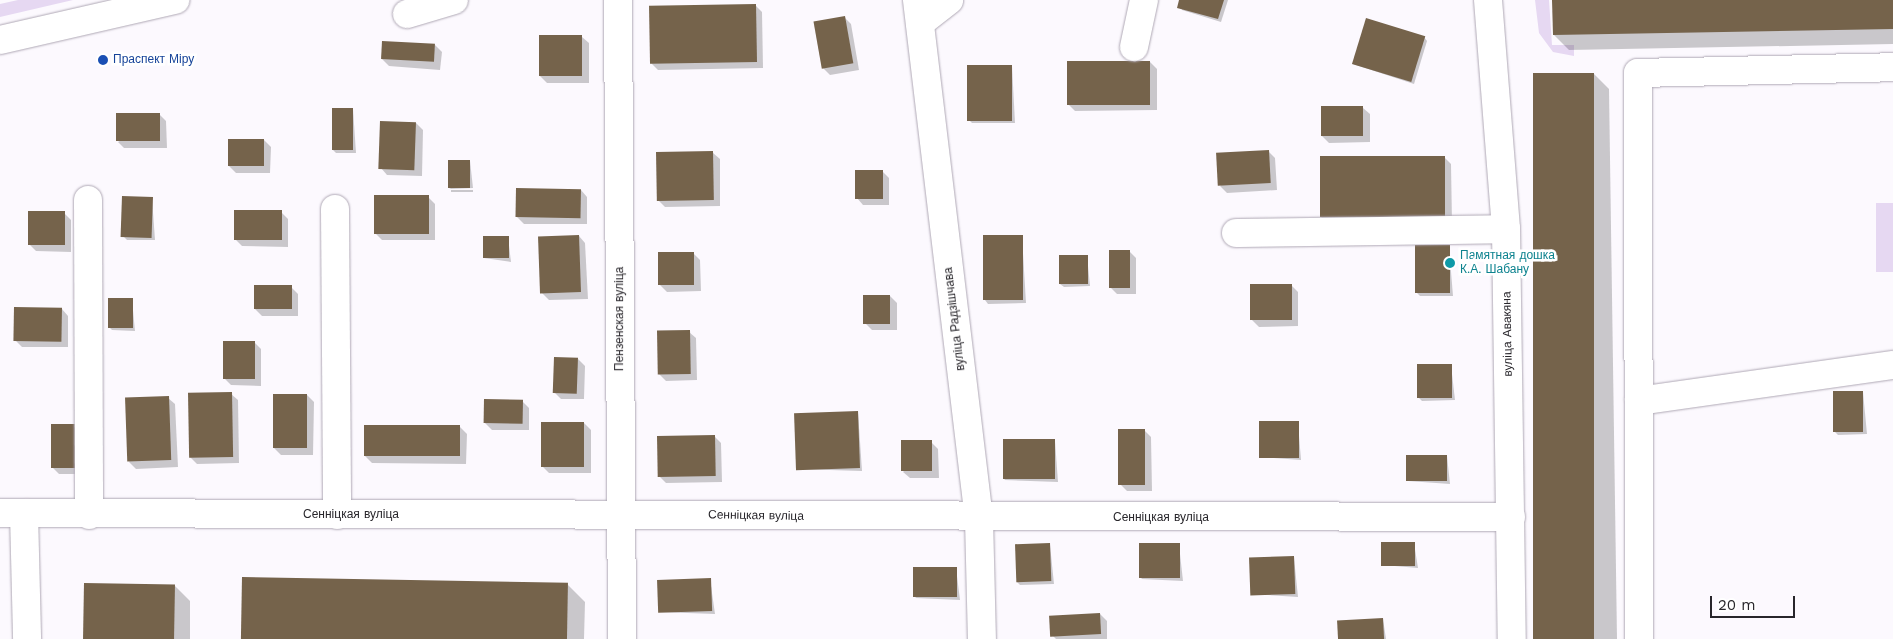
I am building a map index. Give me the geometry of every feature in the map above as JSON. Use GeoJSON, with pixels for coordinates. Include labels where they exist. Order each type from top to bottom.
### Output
{"type":"FeatureCollection","features":[{"type":"Feature","properties":{"kind":"street"},"geometry":{"type":"LineString","coordinates":[[0,40],[175,0]]}},
{"type":"Feature","properties":{"kind":"street"},"geometry":{"type":"LineString","coordinates":[[407,14],[454,0]]}},
{"type":"Feature","properties":{"kind":"street","name":"Пензенская вуліца"},"geometry":{"type":"LineString","coordinates":[[618,0],[622,639]]}},
{"type":"Feature","properties":{"kind":"street"},"geometry":{"type":"LineString","coordinates":[[919,12],[949,0]]}},
{"type":"Feature","properties":{"kind":"street"},"geometry":{"type":"LineString","coordinates":[[1134,47],[1144,0]]}},
{"type":"Feature","properties":{"kind":"street","name":"вуліца Авакяна"},"geometry":{"type":"LineString","coordinates":[[1488,0],[1506,229],[1512,639]]}},
{"type":"Feature","properties":{"kind":"street","name":"вуліца Радзішчава"},"geometry":{"type":"LineString","coordinates":[[919,12],[979,518],[982,639]]}},
{"type":"Feature","properties":{"kind":"street"},"geometry":{"type":"LineString","coordinates":[[1640,639],[1638,73],[1893,66]]}},
{"type":"Feature","properties":{"kind":"street"},"geometry":{"type":"LineString","coordinates":[[88,200],[89,515]]}},
{"type":"Feature","properties":{"kind":"street"},"geometry":{"type":"LineString","coordinates":[[335,209],[337,515]]}},
{"type":"Feature","properties":{"kind":"street"},"geometry":{"type":"LineString","coordinates":[[1236,233],[1506,229]]}},
{"type":"Feature","properties":{"kind":"street"},"geometry":{"type":"LineString","coordinates":[[1639,402],[1893,366]]}},
{"type":"Feature","properties":{"kind":"street"},"geometry":{"type":"LineString","coordinates":[[12,513],[26,639]]}},
{"type":"Feature","properties":{"kind":"street","name":"Сенніцкая вуліца"},"geometry":{"type":"LineString","coordinates":[[12,513],[89,515],[622,514],[979,518],[1511,517]]}},
{"type":"Feature","properties":{"kind":"shaded area"},"geometry":{"type":"Polygon","coordinates":[[[18,0],[73,0],[0,17],[0,4],[18,0]]]}},
{"type":"Feature","properties":{"kind":"shaded area"},"geometry":{"type":"Polygon","coordinates":[[[1535,0],[1549,0],[1552,45],[1574,45],[1574,56],[1553,52],[1539,33],[1535,0]]]}},
{"type":"Feature","properties":{"kind":"shaded area"},"geometry":{"type":"Polygon","coordinates":[[[1876,203],[1893,203],[1893,272],[1876,272],[1876,203]]]}},
{"type":"Feature","properties":{"kind":"building"},"geometry":{"type":"Polygon","coordinates":[[[1179,0],[1224,0],[1218,19],[1177,8],[1179,0]]]}},
{"type":"Feature","properties":{"kind":"building"},"geometry":{"type":"Polygon","coordinates":[[[1552,0],[1893,0],[1893,29],[1553,35],[1552,0]]]}},
{"type":"Feature","properties":{"kind":"building"},"geometry":{"type":"Polygon","coordinates":[[[756,4],[757,62],[650,64],[649,6],[756,4]]]}},
{"type":"Feature","properties":{"kind":"building"},"geometry":{"type":"Polygon","coordinates":[[[845,16],[853,63],[822,69],[813,22],[845,16]]]}},
{"type":"Feature","properties":{"kind":"building"},"geometry":{"type":"Polygon","coordinates":[[[1366,18],[1425,36],[1411,82],[1352,64],[1366,18]]]}},
{"type":"Feature","properties":{"kind":"building"},"geometry":{"type":"Polygon","coordinates":[[[539,35],[582,35],[582,76],[539,76],[539,35]]]}},
{"type":"Feature","properties":{"kind":"building"},"geometry":{"type":"Polygon","coordinates":[[[382,41],[435,44],[434,62],[381,59],[382,41]]]}},
{"type":"Feature","properties":{"kind":"building"},"geometry":{"type":"Polygon","coordinates":[[[1067,61],[1150,61],[1150,105],[1067,105],[1067,61]]]}},
{"type":"Feature","properties":{"kind":"building"},"geometry":{"type":"Polygon","coordinates":[[[967,65],[1012,65],[1012,121],[967,121],[967,65]]]}},
{"type":"Feature","properties":{"kind":"building"},"geometry":{"type":"Polygon","coordinates":[[[1533,73],[1594,73],[1594,639],[1533,639],[1533,73]]]}},
{"type":"Feature","properties":{"kind":"building"},"geometry":{"type":"Polygon","coordinates":[[[1321,106],[1363,106],[1363,136],[1321,136],[1321,106]]]}},
{"type":"Feature","properties":{"kind":"building"},"geometry":{"type":"Polygon","coordinates":[[[332,108],[353,108],[353,150],[332,150],[332,108]]]}},
{"type":"Feature","properties":{"kind":"building"},"geometry":{"type":"Polygon","coordinates":[[[116,113],[160,113],[160,141],[116,141],[116,113]]]}},
{"type":"Feature","properties":{"kind":"building"},"geometry":{"type":"Polygon","coordinates":[[[380,121],[416,122],[414,170],[378,169],[380,121]]]}},
{"type":"Feature","properties":{"kind":"building"},"geometry":{"type":"Polygon","coordinates":[[[228,139],[264,139],[264,166],[228,166],[228,139]]]}},
{"type":"Feature","properties":{"kind":"building"},"geometry":{"type":"Polygon","coordinates":[[[1269,150],[1271,183],[1218,186],[1216,153],[1269,150]]]}},
{"type":"Feature","properties":{"kind":"building"},"geometry":{"type":"Polygon","coordinates":[[[713,151],[714,200],[657,201],[656,152],[713,151]]]}},
{"type":"Feature","properties":{"kind":"building"},"geometry":{"type":"Polygon","coordinates":[[[1320,156],[1445,156],[1445,217],[1320,217],[1320,156]]]}},
{"type":"Feature","properties":{"kind":"building"},"geometry":{"type":"Polygon","coordinates":[[[448,160],[470,160],[470,188],[448,188],[448,160]]]}},
{"type":"Feature","properties":{"kind":"building"},"geometry":{"type":"Polygon","coordinates":[[[855,170],[883,170],[883,199],[855,199],[855,170]]]}},
{"type":"Feature","properties":{"kind":"building"},"geometry":{"type":"Polygon","coordinates":[[[516,188],[581,189],[580,218],[515,217],[516,188]]]}},
{"type":"Feature","properties":{"kind":"building"},"geometry":{"type":"Polygon","coordinates":[[[374,195],[429,195],[429,234],[374,234],[374,195]]]}},
{"type":"Feature","properties":{"kind":"building"},"geometry":{"type":"Polygon","coordinates":[[[122,196],[153,197],[152,238],[121,237],[122,196]]]}},
{"type":"Feature","properties":{"kind":"building"},"geometry":{"type":"Polygon","coordinates":[[[234,210],[282,210],[282,240],[234,240],[234,210]]]}},
{"type":"Feature","properties":{"kind":"building"},"geometry":{"type":"Polygon","coordinates":[[[28,211],[65,211],[65,245],[28,245],[28,211]]]}},
{"type":"Feature","properties":{"kind":"building"},"geometry":{"type":"Polygon","coordinates":[[[579,235],[581,292],[540,293],[538,236],[579,235]]]}},
{"type":"Feature","properties":{"kind":"building"},"geometry":{"type":"Polygon","coordinates":[[[983,235],[1023,235],[1023,300],[983,300],[983,235]]]}},
{"type":"Feature","properties":{"kind":"building"},"geometry":{"type":"Polygon","coordinates":[[[483,236],[509,236],[509,258],[483,258],[483,236]]]}},
{"type":"Feature","properties":{"kind":"building"},"geometry":{"type":"Polygon","coordinates":[[[1415,245],[1450,245],[1450,293],[1415,293],[1415,245]]]}},
{"type":"Feature","properties":{"kind":"building"},"geometry":{"type":"Polygon","coordinates":[[[1109,250],[1130,250],[1130,288],[1109,288],[1109,250]]]}},
{"type":"Feature","properties":{"kind":"building"},"geometry":{"type":"Polygon","coordinates":[[[658,252],[694,252],[694,285],[658,285],[658,252]]]}},
{"type":"Feature","properties":{"kind":"building"},"geometry":{"type":"Polygon","coordinates":[[[1059,255],[1088,255],[1088,284],[1059,284],[1059,255]]]}},
{"type":"Feature","properties":{"kind":"building"},"geometry":{"type":"Polygon","coordinates":[[[1250,284],[1292,284],[1292,320],[1250,320],[1250,284]]]}},
{"type":"Feature","properties":{"kind":"building"},"geometry":{"type":"Polygon","coordinates":[[[254,285],[292,285],[292,309],[254,309],[254,285]]]}},
{"type":"Feature","properties":{"kind":"building"},"geometry":{"type":"Polygon","coordinates":[[[863,295],[890,295],[890,324],[863,324],[863,295]]]}},
{"type":"Feature","properties":{"kind":"building"},"geometry":{"type":"Polygon","coordinates":[[[108,298],[133,298],[133,328],[108,328],[108,298]]]}},
{"type":"Feature","properties":{"kind":"building"},"geometry":{"type":"Polygon","coordinates":[[[14,307],[62,308],[61,342],[13,341],[14,307]]]}},
{"type":"Feature","properties":{"kind":"building"},"geometry":{"type":"Polygon","coordinates":[[[690,330],[691,374],[658,375],[657,331],[690,330]]]}},
{"type":"Feature","properties":{"kind":"building"},"geometry":{"type":"Polygon","coordinates":[[[223,341],[255,341],[255,379],[223,379],[223,341]]]}},
{"type":"Feature","properties":{"kind":"building"},"geometry":{"type":"Polygon","coordinates":[[[554,357],[578,358],[577,394],[553,393],[554,357]]]}},
{"type":"Feature","properties":{"kind":"building"},"geometry":{"type":"Polygon","coordinates":[[[1417,364],[1452,364],[1452,398],[1417,398],[1417,364]]]}},
{"type":"Feature","properties":{"kind":"building"},"geometry":{"type":"Polygon","coordinates":[[[1833,391],[1863,391],[1863,432],[1833,432],[1833,391]]]}},
{"type":"Feature","properties":{"kind":"building"},"geometry":{"type":"Polygon","coordinates":[[[232,392],[233,457],[189,458],[188,393],[232,392]]]}},
{"type":"Feature","properties":{"kind":"building"},"geometry":{"type":"Polygon","coordinates":[[[273,394],[307,394],[307,448],[273,448],[273,394]]]}},
{"type":"Feature","properties":{"kind":"building"},"geometry":{"type":"Polygon","coordinates":[[[169,396],[171,460],[127,461],[125,398],[169,396]]]}},
{"type":"Feature","properties":{"kind":"building"},"geometry":{"type":"Polygon","coordinates":[[[484,399],[523,400],[523,424],[484,423],[484,399]]]}},
{"type":"Feature","properties":{"kind":"building"},"geometry":{"type":"Polygon","coordinates":[[[858,411],[860,468],[796,470],[794,413],[858,411]]]}},
{"type":"Feature","properties":{"kind":"building"},"geometry":{"type":"Polygon","coordinates":[[[1259,421],[1299,421],[1299,458],[1259,458],[1259,421]]]}},
{"type":"Feature","properties":{"kind":"building"},"geometry":{"type":"Polygon","coordinates":[[[541,422],[584,422],[584,467],[541,467],[541,422]]]}},
{"type":"Feature","properties":{"kind":"building"},"geometry":{"type":"Polygon","coordinates":[[[51,424],[78,424],[78,468],[51,468],[51,424]]]}},
{"type":"Feature","properties":{"kind":"building"},"geometry":{"type":"Polygon","coordinates":[[[364,425],[460,425],[460,456],[364,456],[364,425]]]}},
{"type":"Feature","properties":{"kind":"building"},"geometry":{"type":"Polygon","coordinates":[[[1118,429],[1145,429],[1145,485],[1118,485],[1118,429]]]}},
{"type":"Feature","properties":{"kind":"building"},"geometry":{"type":"Polygon","coordinates":[[[715,435],[716,476],[658,477],[657,436],[715,435]]]}},
{"type":"Feature","properties":{"kind":"building"},"geometry":{"type":"Polygon","coordinates":[[[1003,439],[1055,439],[1055,479],[1003,479],[1003,439]]]}},
{"type":"Feature","properties":{"kind":"building"},"geometry":{"type":"Polygon","coordinates":[[[901,440],[932,440],[932,471],[901,471],[901,440]]]}},
{"type":"Feature","properties":{"kind":"building"},"geometry":{"type":"Polygon","coordinates":[[[1406,455],[1447,455],[1447,481],[1406,481],[1406,455]]]}},
{"type":"Feature","properties":{"kind":"building"},"geometry":{"type":"Polygon","coordinates":[[[1381,542],[1415,542],[1415,566],[1381,566],[1381,542]]]}},
{"type":"Feature","properties":{"kind":"building"},"geometry":{"type":"Polygon","coordinates":[[[1050,543],[1051,581],[1016,582],[1015,544],[1050,543]]]}},
{"type":"Feature","properties":{"kind":"building"},"geometry":{"type":"Polygon","coordinates":[[[1139,543],[1180,543],[1180,578],[1139,578],[1139,543]]]}},
{"type":"Feature","properties":{"kind":"building"},"geometry":{"type":"Polygon","coordinates":[[[1294,556],[1295,594],[1250,596],[1249,558],[1294,556]]]}},
{"type":"Feature","properties":{"kind":"building"},"geometry":{"type":"Polygon","coordinates":[[[913,567],[957,567],[957,597],[913,597],[913,567]]]}},
{"type":"Feature","properties":{"kind":"building"},"geometry":{"type":"Polygon","coordinates":[[[242,577],[568,583],[567,639],[241,639],[242,577]]]}},
{"type":"Feature","properties":{"kind":"building"},"geometry":{"type":"Polygon","coordinates":[[[711,578],[712,611],[658,613],[657,580],[711,578]]]}},
{"type":"Feature","properties":{"kind":"building"},"geometry":{"type":"Polygon","coordinates":[[[84,583],[175,585],[174,639],[83,639],[84,583]]]}},
{"type":"Feature","properties":{"kind":"building"},"geometry":{"type":"Polygon","coordinates":[[[1100,613],[1101,634],[1050,637],[1049,616],[1100,613]]]}},
{"type":"Feature","properties":{"kind":"building"},"geometry":{"type":"Polygon","coordinates":[[[1383,618],[1384,639],[1338,639],[1337,620],[1383,618]]]}},
{"type":"Feature","properties":{"kind":"place","name":"Праспект Міру"},"geometry":{"type":"Point","coordinates":[103,60]}},
{"type":"Feature","properties":{"kind":"place","name":"Памятная дошка К.А. Шабану"},"geometry":{"type":"Point","coordinates":[1450,263]}}]}
